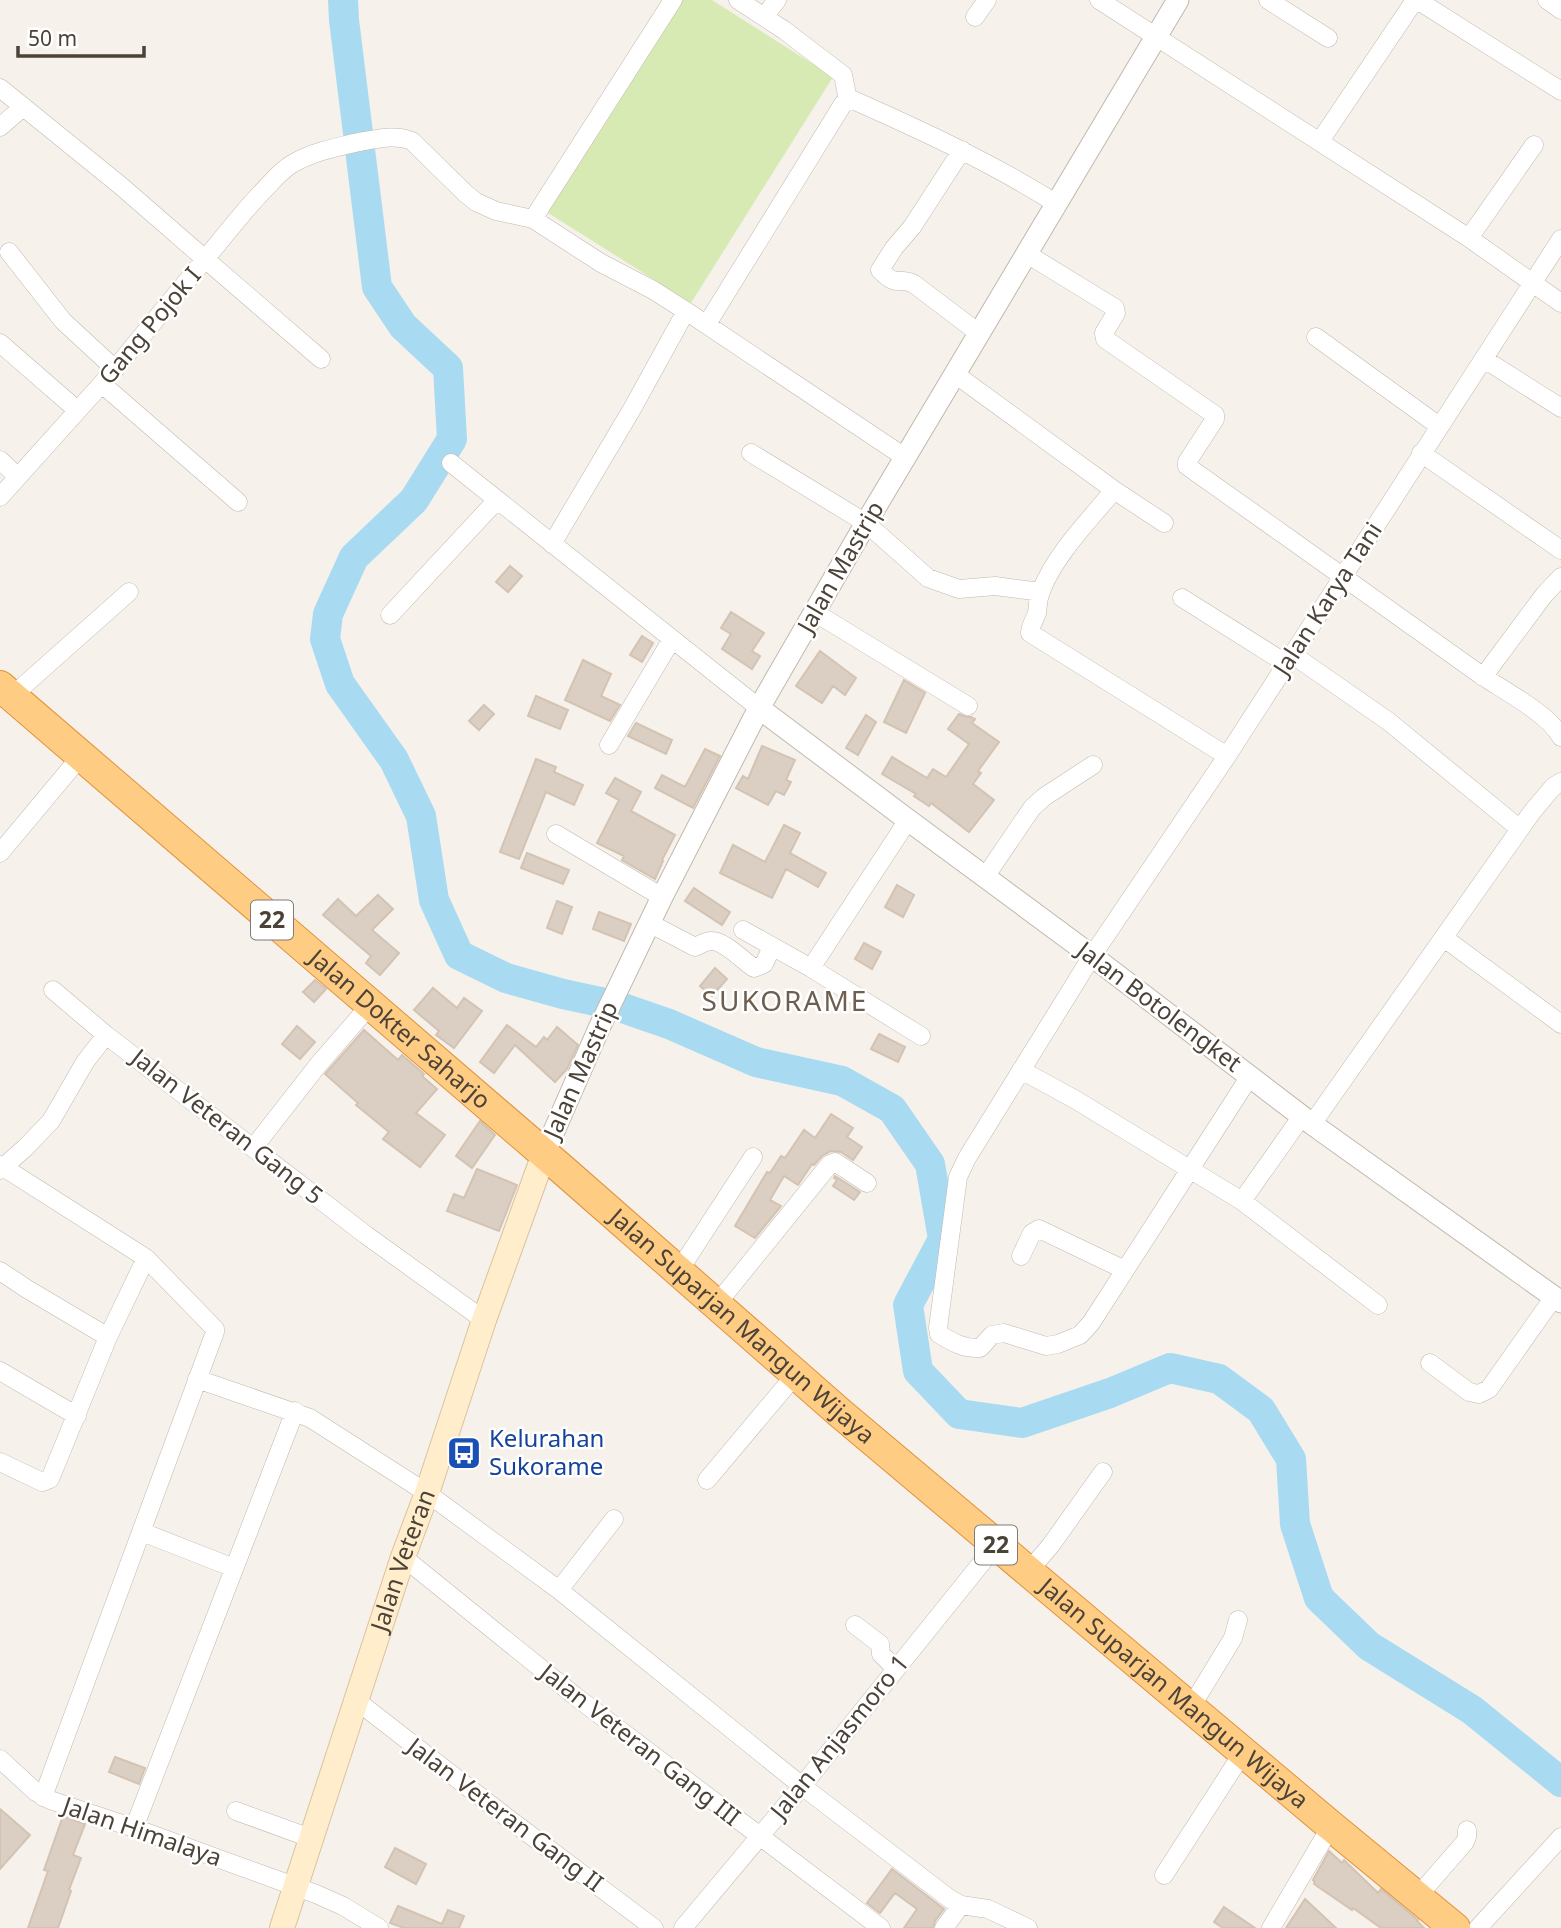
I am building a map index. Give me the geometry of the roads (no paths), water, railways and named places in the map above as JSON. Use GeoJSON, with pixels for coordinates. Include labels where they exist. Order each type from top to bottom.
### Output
{"type":"FeatureCollection","features":[{"type":"Feature","properties":{"kind":"highway","name":"Jalan Dokter Saharjo"},"geometry":{"type":"LineString","coordinates":[[6,691],[544,1154]]}},
{"type":"Feature","properties":{"kind":"highway","name":"Jalan Suparjan Mangun Wijaya"},"geometry":{"type":"LineString","coordinates":[[544,1154],[996,1545],[1455,1928]]}},
{"type":"Feature","properties":{"kind":"main road","name":"Jalan Veteran"},"geometry":{"type":"LineString","coordinates":[[282,1928],[306,1890],[313,1839],[403,1558],[544,1154]]}},
{"type":"Feature","properties":{"kind":"street"},"geometry":{"type":"LineString","coordinates":[[533,219],[673,0]]}},
{"type":"Feature","properties":{"kind":"street"},"geometry":{"type":"LineString","coordinates":[[738,0],[843,75],[848,100]]}},
{"type":"Feature","properties":{"kind":"street"},"geometry":{"type":"LineString","coordinates":[[764,17],[777,0]]}},
{"type":"Feature","properties":{"kind":"street"},"geometry":{"type":"LineString","coordinates":[[975,17],[987,0]]}},
{"type":"Feature","properties":{"kind":"street"},"geometry":{"type":"LineString","coordinates":[[1099,0],[1469,238],[1561,303]]}},
{"type":"Feature","properties":{"kind":"street","name":"Jalan Mastrip"},"geometry":{"type":"LineString","coordinates":[[544,1154],[649,923],[759,708],[866,523],[1178,0]]}},
{"type":"Feature","properties":{"kind":"street"},"geometry":{"type":"LineString","coordinates":[[1268,0],[1328,38]]}},
{"type":"Feature","properties":{"kind":"street"},"geometry":{"type":"LineString","coordinates":[[1320,141],[1416,0],[1561,92]]}},
{"type":"Feature","properties":{"kind":"street"},"geometry":{"type":"LineString","coordinates":[[1547,0],[1561,10]]}},
{"type":"Feature","properties":{"kind":"street","name":"Gang Pojok I"},"geometry":{"type":"LineString","coordinates":[[0,88],[121,186],[205,259],[115,369],[0,497]]}},
{"type":"Feature","properties":{"kind":"street"},"geometry":{"type":"LineString","coordinates":[[707,324],[843,104],[848,100],[962,150],[1057,204]]}},
{"type":"Feature","properties":{"kind":"street"},"geometry":{"type":"LineString","coordinates":[[0,127],[23,107]]}},
{"type":"Feature","properties":{"kind":"street"},"geometry":{"type":"LineString","coordinates":[[321,359],[205,259],[279,173],[292,164],[343,145],[402,137],[412,141],[477,202],[496,211],[533,219],[601,263],[653,290],[905,458]]}},
{"type":"Feature","properties":{"kind":"street"},"geometry":{"type":"LineString","coordinates":[[1469,238],[1534,145]]}},
{"type":"Feature","properties":{"kind":"street"},"geometry":{"type":"LineString","coordinates":[[962,150],[930,201],[880,270],[897,283],[908,281],[914,284],[980,334]]}},
{"type":"Feature","properties":{"kind":"street","name":"Jalan Karya Tani"},"geometry":{"type":"LineString","coordinates":[[1125,1270],[1085,1331],[1058,1344],[1046,1346],[1004,1333],[992,1335],[980,1348],[971,1348],[958,1345],[939,1334],[958,1177],[967,1158],[1092,956],[1227,756],[1561,239]]}},
{"type":"Feature","properties":{"kind":"street"},"geometry":{"type":"LineString","coordinates":[[9,252],[63,321],[115,369]]}},
{"type":"Feature","properties":{"kind":"street"},"geometry":{"type":"LineString","coordinates":[[1027,254],[1115,308],[1116,313],[1104,333],[1105,339],[1215,415],[1187,466],[1546,719],[1561,737]]}},
{"type":"Feature","properties":{"kind":"street"},"geometry":{"type":"LineString","coordinates":[[552,544],[686,311]]}},
{"type":"Feature","properties":{"kind":"street"},"geometry":{"type":"LineString","coordinates":[[1316,337],[1439,426]]}},
{"type":"Feature","properties":{"kind":"street"},"geometry":{"type":"LineString","coordinates":[[0,344],[77,410]]}},
{"type":"Feature","properties":{"kind":"street"},"geometry":{"type":"LineString","coordinates":[[1483,359],[1561,408]]}},
{"type":"Feature","properties":{"kind":"street"},"geometry":{"type":"LineString","coordinates":[[955,374],[1114,490],[1164,523]]}},
{"type":"Feature","properties":{"kind":"street"},"geometry":{"type":"LineString","coordinates":[[102,384],[238,502]]}},
{"type":"Feature","properties":{"kind":"street"},"geometry":{"type":"LineString","coordinates":[[751,453],[866,523],[928,578],[959,589],[995,586],[1041,592]]}},
{"type":"Feature","properties":{"kind":"street"},"geometry":{"type":"LineString","coordinates":[[1421,453],[1561,550]]}},
{"type":"Feature","properties":{"kind":"street"},"geometry":{"type":"LineString","coordinates":[[0,460],[18,477]]}},
{"type":"Feature","properties":{"kind":"street"},"geometry":{"type":"LineString","coordinates":[[451,463],[759,708]]}},
{"type":"Feature","properties":{"kind":"street"},"geometry":{"type":"LineString","coordinates":[[1114,490],[1059,558],[1041,592],[1030,633],[1227,756]]}},
{"type":"Feature","properties":{"kind":"street"},"geometry":{"type":"LineString","coordinates":[[390,615],[497,500]]}},
{"type":"Feature","properties":{"kind":"street"},"geometry":{"type":"LineString","coordinates":[[1483,677],[1544,595],[1561,578]]}},
{"type":"Feature","properties":{"kind":"street"},"geometry":{"type":"LineString","coordinates":[[6,691],[129,592]]}},
{"type":"Feature","properties":{"kind":"street"},"geometry":{"type":"LineString","coordinates":[[1182,598],[1290,659],[1388,720],[1520,829]]}},
{"type":"Feature","properties":{"kind":"street"},"geometry":{"type":"LineString","coordinates":[[814,612],[968,706]]}},
{"type":"Feature","properties":{"kind":"street"},"geometry":{"type":"LineString","coordinates":[[609,744],[672,639]]}},
{"type":"Feature","properties":{"kind":"street","name":"Jalan Botolengket"},"geometry":{"type":"LineString","coordinates":[[759,708],[1307,1120],[1557,1300]]}},
{"type":"Feature","properties":{"kind":"street"},"geometry":{"type":"LineString","coordinates":[[0,853],[81,756]]}},
{"type":"Feature","properties":{"kind":"street"},"geometry":{"type":"LineString","coordinates":[[985,877],[1032,808],[1093,765]]}},
{"type":"Feature","properties":{"kind":"street"},"geometry":{"type":"LineString","coordinates":[[1242,1201],[1307,1120],[1444,938],[1532,812],[1558,787]]}},
{"type":"Feature","properties":{"kind":"street"},"geometry":{"type":"LineString","coordinates":[[811,968],[908,820]]}},
{"type":"Feature","properties":{"kind":"street"},"geometry":{"type":"LineString","coordinates":[[555,834],[662,897]]}},
{"type":"Feature","properties":{"kind":"street"},"geometry":{"type":"LineString","coordinates":[[649,923],[695,947],[714,940],[754,968],[764,964],[772,947]]}},
{"type":"Feature","properties":{"kind":"street"},"geometry":{"type":"LineString","coordinates":[[743,930],[811,968],[921,1036]]}},
{"type":"Feature","properties":{"kind":"street"},"geometry":{"type":"LineString","coordinates":[[1444,938],[1561,1024]]}},
{"type":"Feature","properties":{"kind":"street"},"geometry":{"type":"LineString","coordinates":[[53,989],[106,1035]]}},
{"type":"Feature","properties":{"kind":"street"},"geometry":{"type":"LineString","coordinates":[[254,1147],[318,1065],[371,1004]]}},
{"type":"Feature","properties":{"kind":"street","name":"Jalan Veteran Gang 5"},"geometry":{"type":"LineString","coordinates":[[1,1167],[25,1148],[51,1121],[85,1062],[106,1035],[366,1235],[484,1320]]}},
{"type":"Feature","properties":{"kind":"street"},"geometry":{"type":"LineString","coordinates":[[1021,1070],[1076,1100],[1242,1201],[1378,1305]]}},
{"type":"Feature","properties":{"kind":"street"},"geometry":{"type":"LineString","coordinates":[[1021,1256],[1032,1233],[1039,1229],[1125,1270],[1250,1076]]}},
{"type":"Feature","properties":{"kind":"street"},"geometry":{"type":"LineString","coordinates":[[678,1272],[753,1157]]}},
{"type":"Feature","properties":{"kind":"street"},"geometry":{"type":"LineString","coordinates":[[716,1305],[830,1164],[835,1162],[867,1183]]}},
{"type":"Feature","properties":{"kind":"street"},"geometry":{"type":"LineString","coordinates":[[1,1167],[146,1258],[215,1329],[43,1797]]}},
{"type":"Feature","properties":{"kind":"street"},"geometry":{"type":"LineString","coordinates":[[0,1462],[41,1482],[50,1479],[108,1337],[146,1258]]}},
{"type":"Feature","properties":{"kind":"street"},"geometry":{"type":"LineString","coordinates":[[0,1270],[108,1337]]}},
{"type":"Feature","properties":{"kind":"street"},"geometry":{"type":"LineString","coordinates":[[1430,1363],[1469,1392],[1479,1394],[1489,1389],[1557,1300]]}},
{"type":"Feature","properties":{"kind":"street"},"geometry":{"type":"LineString","coordinates":[[0,1371],[76,1416]]}},
{"type":"Feature","properties":{"kind":"street"},"geometry":{"type":"LineString","coordinates":[[707,1480],[796,1374]]}},
{"type":"Feature","properties":{"kind":"street"},"geometry":{"type":"LineString","coordinates":[[197,1379],[319,1422],[427,1493],[559,1590],[802,1786],[950,1899],[961,1905],[988,1909],[1028,1928]]}},
{"type":"Feature","properties":{"kind":"street"},"geometry":{"type":"LineString","coordinates":[[134,1828],[295,1412]]}},
{"type":"Feature","properties":{"kind":"street"},"geometry":{"type":"LineString","coordinates":[[1028,1572],[1051,1545],[1064,1523],[1103,1472]]}},
{"type":"Feature","properties":{"kind":"street"},"geometry":{"type":"LineString","coordinates":[[559,1590],[614,1519]]}},
{"type":"Feature","properties":{"kind":"street"},"geometry":{"type":"LineString","coordinates":[[142,1532],[234,1568]]}},
{"type":"Feature","properties":{"kind":"street","name":"Jalan Anjasmoro 1"},"geometry":{"type":"LineString","coordinates":[[683,1928],[802,1786],[996,1545]]}},
{"type":"Feature","properties":{"kind":"street","name":"Jalan Veteran Gang III"},"geometry":{"type":"LineString","coordinates":[[403,1558],[575,1696],[881,1928]]}},
{"type":"Feature","properties":{"kind":"street"},"geometry":{"type":"LineString","coordinates":[[1191,1707],[1233,1638],[1238,1620]]}},
{"type":"Feature","properties":{"kind":"street"},"geometry":{"type":"LineString","coordinates":[[855,1625],[880,1644],[881,1654],[895,1668]]}},
{"type":"Feature","properties":{"kind":"street","name":"Jalan Veteran Gang II"},"geometry":{"type":"LineString","coordinates":[[357,1701],[654,1928]]}},
{"type":"Feature","properties":{"kind":"street"},"geometry":{"type":"LineString","coordinates":[[1164,1875],[1244,1751]]}},
{"type":"Feature","properties":{"kind":"street","name":"Jalan Himalaya"},"geometry":{"type":"LineString","coordinates":[[0,1759],[43,1797],[306,1890],[343,1906],[379,1928]]}},
{"type":"Feature","properties":{"kind":"street"},"geometry":{"type":"LineString","coordinates":[[236,1811],[313,1839]]}},
{"type":"Feature","properties":{"kind":"street"},"geometry":{"type":"LineString","coordinates":[[1271,1928],[1331,1826]]}},
{"type":"Feature","properties":{"kind":"street"},"geometry":{"type":"LineString","coordinates":[[1417,1897],[1465,1842],[1468,1837],[1467,1830]]}},
{"type":"Feature","properties":{"kind":"street"},"geometry":{"type":"LineString","coordinates":[[1478,1928],[1561,1837]]}},
{"type":"Feature","properties":{"kind":"street"},"geometry":{"type":"LineString","coordinates":[[944,1928],[961,1905]]}},
{"type":"Feature","properties":{"kind":"waterway"},"geometry":{"type":"LineString","coordinates":[[343,0],[377,287],[403,326],[448,368],[452,439],[414,500],[354,557],[328,614],[325,639],[340,684],[394,760],[421,816],[434,900],[459,955],[506,978],[614,1005],[669,1024],[756,1062],[842,1081],[892,1109],[930,1164],[943,1239],[908,1305],[918,1371],[959,1414],[1022,1423],[1110,1393],[1170,1368],[1219,1379],[1261,1410],[1291,1459],[1295,1524],[1319,1598],[1369,1646],[1472,1710],[1561,1782]]}},
{"type":"Feature","properties":{"kind":"place","name":"Kelurahan Sukorame"},"geometry":{"type":"Point","coordinates":[464,1453]}},
{"type":"Feature","properties":{"kind":"district","name":"SUKORAME"},"geometry":{"type":"Point","coordinates":[785,1001]}}]}
